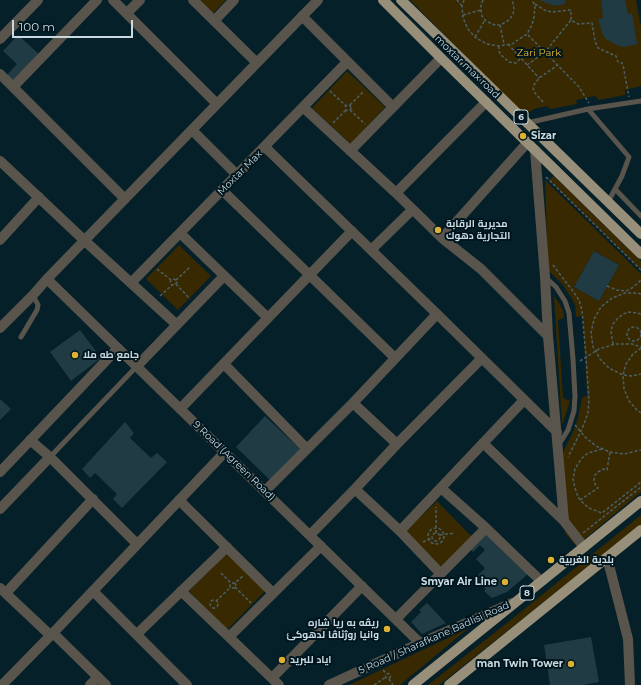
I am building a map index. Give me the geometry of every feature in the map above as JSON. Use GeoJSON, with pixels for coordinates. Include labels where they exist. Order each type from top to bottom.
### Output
{"type":"FeatureCollection","features":[{"type":"Feature","properties":{"kind":"main road","name":"moxtar max road"},"geometry":{"type":"LineString","coordinates":[[383,0],[531,147]]}},
{"type":"Feature","properties":{"kind":"main road","name":"6"},"geometry":{"type":"LineString","coordinates":[[401,0],[641,234]]}},
{"type":"Feature","properties":{"kind":"main road","name":"6"},"geometry":{"type":"LineString","coordinates":[[531,147],[641,254]]}},
{"type":"Feature","properties":{"kind":"main road","name":"8"},"geometry":{"type":"LineString","coordinates":[[413,685],[641,501]]}},
{"type":"Feature","properties":{"kind":"main road","name":"8"},"geometry":{"type":"LineString","coordinates":[[448,685],[641,530]]}},
{"type":"Feature","properties":{"kind":"street"},"geometry":{"type":"LineString","coordinates":[[0,38],[38,0]]}},
{"type":"Feature","properties":{"kind":"street"},"geometry":{"type":"LineString","coordinates":[[13,87],[97,0]]}},
{"type":"Feature","properties":{"kind":"street"},"geometry":{"type":"LineString","coordinates":[[113,0],[217,104]]}},
{"type":"Feature","properties":{"kind":"street"},"geometry":{"type":"LineString","coordinates":[[127,13],[140,0]]}},
{"type":"Feature","properties":{"kind":"street"},"geometry":{"type":"LineString","coordinates":[[193,0],[257,63]]}},
{"type":"Feature","properties":{"kind":"street"},"geometry":{"type":"LineString","coordinates":[[214,21],[234,0]]}},
{"type":"Feature","properties":{"kind":"street"},"geometry":{"type":"LineString","coordinates":[[0,328],[318,0]]}},
{"type":"Feature","properties":{"kind":"street"},"geometry":{"type":"LineString","coordinates":[[302,16],[393,107]]}},
{"type":"Feature","properties":{"kind":"street"},"geometry":{"type":"LineString","coordinates":[[350,151],[441,58]]}},
{"type":"Feature","properties":{"kind":"street","name":"Moxtar Max"},"geometry":{"type":"LineString","coordinates":[[131,283],[237,174],[265,148],[347,62]]}},
{"type":"Feature","properties":{"kind":"street"},"geometry":{"type":"LineString","coordinates":[[0,75],[125,199]]}},
{"type":"Feature","properties":{"kind":"street"},"geometry":{"type":"LineString","coordinates":[[396,193],[486,102]]}},
{"type":"Feature","properties":{"kind":"street"},"geometry":{"type":"LineString","coordinates":[[303,108],[396,193],[442,238],[481,270],[548,336]]}},
{"type":"Feature","properties":{"kind":"street"},"geometry":{"type":"LineString","coordinates":[[192,130],[237,174]]}},
{"type":"Feature","properties":{"kind":"street"},"geometry":{"type":"LineString","coordinates":[[442,238],[531,147]]}},
{"type":"Feature","properties":{"kind":"street"},"geometry":{"type":"LineString","coordinates":[[531,147],[545,277],[548,336],[564,521]]}},
{"type":"Feature","properties":{"kind":"street"},"geometry":{"type":"LineString","coordinates":[[265,148],[557,432]]}},
{"type":"Feature","properties":{"kind":"street"},"geometry":{"type":"LineString","coordinates":[[0,160],[85,241],[177,325]]}},
{"type":"Feature","properties":{"kind":"street"},"geometry":{"type":"LineString","coordinates":[[222,190],[395,358]]}},
{"type":"Feature","properties":{"kind":"street"},"geometry":{"type":"LineString","coordinates":[[0,240],[39,197]]}},
{"type":"Feature","properties":{"kind":"street"},"geometry":{"type":"LineString","coordinates":[[371,250],[412,210]]}},
{"type":"Feature","properties":{"kind":"street"},"geometry":{"type":"LineString","coordinates":[[180,409],[352,231]]}},
{"type":"Feature","properties":{"kind":"street"},"geometry":{"type":"LineString","coordinates":[[180,233],[268,318]]}},
{"type":"Feature","properties":{"kind":"street"},"geometry":{"type":"LineString","coordinates":[[137,366],[224,276]]}},
{"type":"Feature","properties":{"kind":"street","name":"9 Road (Agreen Road)"},"geometry":{"type":"LineString","coordinates":[[47,279],[420,643]]}},
{"type":"Feature","properties":{"kind":"street"},"geometry":{"type":"LineString","coordinates":[[265,492],[353,403],[437,314]]}},
{"type":"Feature","properties":{"kind":"street"},"geometry":{"type":"LineString","coordinates":[[1,470],[118,348]]}},
{"type":"Feature","properties":{"kind":"street"},"geometry":{"type":"LineString","coordinates":[[310,535],[482,358]]}},
{"type":"Feature","properties":{"kind":"street"},"geometry":{"type":"LineString","coordinates":[[224,364],[308,449]]}},
{"type":"Feature","properties":{"kind":"street"},"geometry":{"type":"LineString","coordinates":[[400,531],[524,400]]}},
{"type":"Feature","properties":{"kind":"street"},"geometry":{"type":"LineString","coordinates":[[353,403],[397,444]]}},
{"type":"Feature","properties":{"kind":"street"},"geometry":{"type":"LineString","coordinates":[[30,440],[50,457],[137,544]]}},
{"type":"Feature","properties":{"kind":"street"},"geometry":{"type":"LineString","coordinates":[[483,443],[564,521],[584,547]]}},
{"type":"Feature","properties":{"kind":"street"},"geometry":{"type":"LineString","coordinates":[[2,685],[224,452]]}},
{"type":"Feature","properties":{"kind":"street"},"geometry":{"type":"LineString","coordinates":[[0,509],[50,457]]}},
{"type":"Feature","properties":{"kind":"street"},"geometry":{"type":"LineString","coordinates":[[355,489],[400,531],[440,573]]}},
{"type":"Feature","properties":{"kind":"street"},"geometry":{"type":"LineString","coordinates":[[438,490],[486,528],[541,581]]}},
{"type":"Feature","properties":{"kind":"street"},"geometry":{"type":"LineString","coordinates":[[93,499],[3,590],[106,685]]}},
{"type":"Feature","properties":{"kind":"street"},"geometry":{"type":"LineString","coordinates":[[179,500],[273,593]]}},
{"type":"Feature","properties":{"kind":"street"},"geometry":{"type":"LineString","coordinates":[[396,619],[486,528]]}},
{"type":"Feature","properties":{"kind":"street"},"geometry":{"type":"LineString","coordinates":[[229,637],[321,546]]}},
{"type":"Feature","properties":{"kind":"street"},"geometry":{"type":"LineString","coordinates":[[137,634],[227,547]]}},
{"type":"Feature","properties":{"kind":"street"},"geometry":{"type":"LineString","coordinates":[[608,557],[628,639],[630,685]]}},
{"type":"Feature","properties":{"kind":"street"},"geometry":{"type":"LineString","coordinates":[[181,591],[276,682],[362,586]]}},
{"type":"Feature","properties":{"kind":"street"},"geometry":{"type":"LineString","coordinates":[[93,590],[187,685]]}},
{"type":"Feature","properties":{"kind":"street","name":"5 Road / Sharafkane Badlisi Road"},"geometry":{"type":"LineString","coordinates":[[329,685],[420,643],[516,602]]}},
{"type":"Feature","properties":{"kind":"street"},"geometry":{"type":"LineString","coordinates":[[90,685],[98,677]]}},
{"type":"Feature","properties":{"kind":"lane"},"geometry":{"type":"LineString","coordinates":[[527,123],[590,108],[641,101]]}},
{"type":"Feature","properties":{"kind":"lane"},"geometry":{"type":"LineString","coordinates":[[590,108],[629,157],[622,176],[608,202]]}},
{"type":"Feature","properties":{"kind":"lane"},"geometry":{"type":"LineString","coordinates":[[615,189],[641,216]]}},
{"type":"Feature","properties":{"kind":"lane"},"geometry":{"type":"LineString","coordinates":[[545,277],[556,287],[565,301],[569,313],[574,365],[574,411],[568,430],[558,447]]}},
{"type":"Feature","properties":{"kind":"lane"},"geometry":{"type":"LineString","coordinates":[[21,336],[37,310],[38,305],[33,295]]}},
{"type":"Feature","properties":{"kind":"lane"},"geometry":{"type":"LineString","coordinates":[[50,457],[137,366]]}},
{"type":"Feature","properties":{"kind":"path"},"geometry":{"type":"LineString","coordinates":[[457,0],[462,6]]}},
{"type":"Feature","properties":{"kind":"path"},"geometry":{"type":"LineString","coordinates":[[464,0],[462,6],[463,18],[468,29],[475,37],[487,44],[499,46],[512,44],[527,34],[534,17],[535,6],[533,1]]}},
{"type":"Feature","properties":{"kind":"path"},"geometry":{"type":"LineString","coordinates":[[483,0],[481,5],[482,16],[485,20],[495,25],[500,25],[510,19],[514,9],[511,0]]}},
{"type":"Feature","properties":{"kind":"path"},"geometry":{"type":"LineString","coordinates":[[527,65],[545,52],[571,20],[571,10],[552,12],[546,11],[533,1]]}},
{"type":"Feature","properties":{"kind":"path"},"geometry":{"type":"LineString","coordinates":[[463,15],[481,10]]}},
{"type":"Feature","properties":{"kind":"path"},"geometry":{"type":"LineString","coordinates":[[475,37],[485,20]]}},
{"type":"Feature","properties":{"kind":"path"},"geometry":{"type":"LineString","coordinates":[[571,20],[578,24],[592,23],[595,41],[598,48],[616,56],[618,62],[622,63],[630,103]]}},
{"type":"Feature","properties":{"kind":"path"},"geometry":{"type":"LineString","coordinates":[[500,25],[504,45]]}},
{"type":"Feature","properties":{"kind":"path"},"geometry":{"type":"LineString","coordinates":[[527,34],[579,87],[590,108]]}},
{"type":"Feature","properties":{"kind":"path"},"geometry":{"type":"LineString","coordinates":[[508,44],[539,78]]}},
{"type":"Feature","properties":{"kind":"path"},"geometry":{"type":"LineString","coordinates":[[499,46],[500,54],[508,62],[516,63],[521,58]]}},
{"type":"Feature","properties":{"kind":"path"},"geometry":{"type":"LineString","coordinates":[[543,102],[535,93],[533,88],[534,85],[539,78],[558,65]]}},
{"type":"Feature","properties":{"kind":"path"},"geometry":{"type":"LineString","coordinates":[[350,105],[370,84]]}},
{"type":"Feature","properties":{"kind":"path"},"geometry":{"type":"LineString","coordinates":[[324,85],[346,106],[349,105],[351,108],[350,110],[371,130]]}},
{"type":"Feature","properties":{"kind":"path"},"geometry":{"type":"LineString","coordinates":[[346,106],[346,110]]}},
{"type":"Feature","properties":{"kind":"path"},"geometry":{"type":"LineString","coordinates":[[326,129],[346,110],[350,110]]}},
{"type":"Feature","properties":{"kind":"path"},"geometry":{"type":"LineString","coordinates":[[542,174],[641,270]]}},
{"type":"Feature","properties":{"kind":"path"},"geometry":{"type":"LineString","coordinates":[[550,261],[579,300],[582,310],[589,405],[585,422],[567,460]]}},
{"type":"Feature","properties":{"kind":"path"},"geometry":{"type":"LineString","coordinates":[[150,263],[171,280],[176,280],[190,267]]}},
{"type":"Feature","properties":{"kind":"path"},"geometry":{"type":"LineString","coordinates":[[171,280],[170,282],[172,285]]}},
{"type":"Feature","properties":{"kind":"path"},"geometry":{"type":"LineString","coordinates":[[176,280],[176,284],[196,304]]}},
{"type":"Feature","properties":{"kind":"path"},"geometry":{"type":"LineString","coordinates":[[608,286],[626,291],[641,280]]}},
{"type":"Feature","properties":{"kind":"path"},"geometry":{"type":"LineString","coordinates":[[153,303],[172,285],[174,286],[176,284]]}},
{"type":"Feature","properties":{"kind":"path"},"geometry":{"type":"LineString","coordinates":[[641,294],[625,293],[612,298],[601,307],[594,319],[592,333],[593,347],[600,359],[610,368],[623,375],[632,376],[641,374]]}},
{"type":"Feature","properties":{"kind":"path"},"geometry":{"type":"LineString","coordinates":[[613,344],[611,331],[617,318],[630,312],[641,314]]}},
{"type":"Feature","properties":{"kind":"path"},"geometry":{"type":"LineString","coordinates":[[632,344],[640,335],[640,331],[634,327],[627,331],[628,337],[634,340]]}},
{"type":"Feature","properties":{"kind":"path"},"geometry":{"type":"LineString","coordinates":[[574,365],[599,349],[613,344],[632,344],[641,347],[626,364],[623,375],[624,389],[629,401],[641,413]]}},
{"type":"Feature","properties":{"kind":"path"},"geometry":{"type":"LineString","coordinates":[[571,420],[584,438],[602,449],[624,454],[641,450]]}},
{"type":"Feature","properties":{"kind":"path"},"geometry":{"type":"LineString","coordinates":[[602,449],[588,453],[581,459],[575,469],[573,479],[574,488],[583,504],[602,513],[641,482]]}},
{"type":"Feature","properties":{"kind":"path"},"geometry":{"type":"LineString","coordinates":[[580,500],[598,488],[594,480],[595,475],[603,469],[607,470],[610,452]]}},
{"type":"Feature","properties":{"kind":"path"},"geometry":{"type":"LineString","coordinates":[[580,537],[641,487]]}},
{"type":"Feature","properties":{"kind":"path"},"geometry":{"type":"LineString","coordinates":[[436,533],[438,490]]}},
{"type":"Feature","properties":{"kind":"path"},"geometry":{"type":"LineString","coordinates":[[440,528],[442,530],[444,534],[443,541],[438,544],[434,544],[428,540],[429,531],[431,529],[440,528]]}},
{"type":"Feature","properties":{"kind":"path"},"geometry":{"type":"LineString","coordinates":[[436,533],[440,535],[455,532]]}},
{"type":"Feature","properties":{"kind":"path"},"geometry":{"type":"LineString","coordinates":[[422,542],[432,538],[432,534],[436,533]]}},
{"type":"Feature","properties":{"kind":"path"},"geometry":{"type":"LineString","coordinates":[[432,538],[437,540],[440,538],[440,535]]}},
{"type":"Feature","properties":{"kind":"path"},"geometry":{"type":"LineString","coordinates":[[221,573],[231,583],[236,584],[235,587],[251,603]]}},
{"type":"Feature","properties":{"kind":"path"},"geometry":{"type":"LineString","coordinates":[[231,583],[231,587]]}},
{"type":"Feature","properties":{"kind":"path"},"geometry":{"type":"LineString","coordinates":[[216,601],[218,604],[217,606],[212,608],[210,602],[214,600],[216,601],[231,587],[235,587]]}},
{"type":"Feature","properties":{"kind":"path"},"geometry":{"type":"LineString","coordinates":[[374,685],[389,674],[391,676],[389,679]]}},
{"type":"Feature","properties":{"kind":"path"},"geometry":{"type":"LineString","coordinates":[[386,677],[393,685]]}},
{"type":"Feature","properties":{"kind":"green space"},"geometry":{"type":"Polygon","coordinates":[[[199,0],[226,0],[213,13],[199,0]]]}},
{"type":"Feature","properties":{"kind":"green space","name":"Zari Park"},"geometry":{"type":"Polygon","coordinates":[[[410,0],[636,0],[641,27],[641,86],[625,90],[625,95],[599,100],[595,96],[576,100],[577,104],[550,109],[547,106],[534,109],[525,115],[410,0]]]}},
{"type":"Feature","properties":{"kind":"green space"},"geometry":{"type":"Polygon","coordinates":[[[347,71],[385,107],[351,144],[312,108],[347,71]]]}},
{"type":"Feature","properties":{"kind":"green space"},"geometry":{"type":"Polygon","coordinates":[[[554,176],[641,261],[641,270],[549,180],[554,176]]]}},
{"type":"Feature","properties":{"kind":"green space"},"geometry":{"type":"Polygon","coordinates":[[[545,180],[641,274],[641,492],[576,546],[565,533],[561,463],[564,450],[578,418],[582,398],[587,395],[583,316],[576,317],[575,305],[570,296],[562,284],[548,270],[545,180]],[[594,251],[574,287],[599,301],[619,265],[594,251]]]}},
{"type":"Feature","properties":{"kind":"green space"},"geometry":{"type":"Polygon","coordinates":[[[179,245],[211,276],[178,310],[146,279],[179,245]]]}},
{"type":"Feature","properties":{"kind":"green space"},"geometry":{"type":"Polygon","coordinates":[[[554,296],[563,310],[564,318],[558,320],[563,398],[570,401],[562,425],[554,296]]]}},
{"type":"Feature","properties":{"kind":"green space"},"geometry":{"type":"Polygon","coordinates":[[[437,501],[473,538],[436,574],[400,537],[437,501]]]}},
{"type":"Feature","properties":{"kind":"green space"},"geometry":{"type":"Polygon","coordinates":[[[641,515],[641,524],[608,551],[439,685],[428,685],[512,619],[641,515]]]}},
{"type":"Feature","properties":{"kind":"green space"},"geometry":{"type":"Polygon","coordinates":[[[228,552],[266,590],[227,630],[189,591],[228,552]]]}},
{"type":"Feature","properties":{"kind":"green space"},"geometry":{"type":"Polygon","coordinates":[[[469,628],[400,685],[349,685],[469,628]]]}},
{"type":"Feature","properties":{"kind":"building"},"geometry":{"type":"Polygon","coordinates":[[[540,0],[565,0],[565,4],[555,6],[540,0]]]}},
{"type":"Feature","properties":{"kind":"building"},"geometry":{"type":"Polygon","coordinates":[[[601,0],[625,0],[628,14],[632,13],[637,44],[624,47],[606,39],[603,35],[598,19],[603,18],[601,0]]]}},
{"type":"Feature","properties":{"kind":"building"},"geometry":{"type":"Polygon","coordinates":[[[18,35],[40,55],[13,83],[6,76],[17,64],[3,51],[18,35]]]}},
{"type":"Feature","properties":{"kind":"building"},"geometry":{"type":"Polygon","coordinates":[[[594,251],[619,265],[599,301],[574,287],[594,251]]]}},
{"type":"Feature","properties":{"kind":"building","name":"جامع طه ملا"},"geometry":{"type":"Polygon","coordinates":[[[80,330],[101,358],[71,381],[50,352],[80,330]]]}},
{"type":"Feature","properties":{"kind":"building"},"geometry":{"type":"Polygon","coordinates":[[[0,399],[11,409],[0,420],[0,399]]]}},
{"type":"Feature","properties":{"kind":"building"},"geometry":{"type":"Polygon","coordinates":[[[265,416],[301,450],[271,481],[236,447],[265,416]]]}},
{"type":"Feature","properties":{"kind":"building"},"geometry":{"type":"Polygon","coordinates":[[[125,422],[134,433],[130,438],[151,458],[157,453],[167,462],[122,508],[113,499],[117,494],[95,473],[90,478],[82,469],[125,422]]]}},
{"type":"Feature","properties":{"kind":"building"},"geometry":{"type":"Polygon","coordinates":[[[488,530],[528,574],[507,592],[492,598],[484,591],[486,589],[475,578],[485,568],[476,559],[485,550],[480,545],[473,552],[470,549],[488,530]]]}},
{"type":"Feature","properties":{"kind":"building"},"geometry":{"type":"Polygon","coordinates":[[[427,603],[446,623],[422,634],[411,622],[421,612],[419,610],[427,603]]]}},
{"type":"Feature","properties":{"kind":"building","name":"man Twin Tower"},"geometry":{"type":"Polygon","coordinates":[[[591,637],[599,682],[583,685],[550,685],[544,645],[591,637]]]}},
{"type":"Feature","properties":{"kind":"place","name":"Sizar"},"geometry":{"type":"Point","coordinates":[523,136]}},
{"type":"Feature","properties":{"kind":"place","name":"مديرية الرقابة التجارية دهوك"},"geometry":{"type":"Point","coordinates":[438,230]}},
{"type":"Feature","properties":{"kind":"place","name":"جامع طه ملا"},"geometry":{"type":"Point","coordinates":[75,355]}},
{"type":"Feature","properties":{"kind":"place","name":"بلدية الغربية"},"geometry":{"type":"Point","coordinates":[551,560]}},
{"type":"Feature","properties":{"kind":"place","name":"Smyar Air Line"},"geometry":{"type":"Point","coordinates":[505,582]}},
{"type":"Feature","properties":{"kind":"place","name":"ريڤه به ريا شاره وانيا روژئاڤا لدهوكئ"},"geometry":{"type":"Point","coordinates":[387,629]}},
{"type":"Feature","properties":{"kind":"place","name":"اياد للبريد"},"geometry":{"type":"Point","coordinates":[282,660]}},
{"type":"Feature","properties":{"kind":"place","name":"man Twin Tower"},"geometry":{"type":"Point","coordinates":[571,664]}}]}
